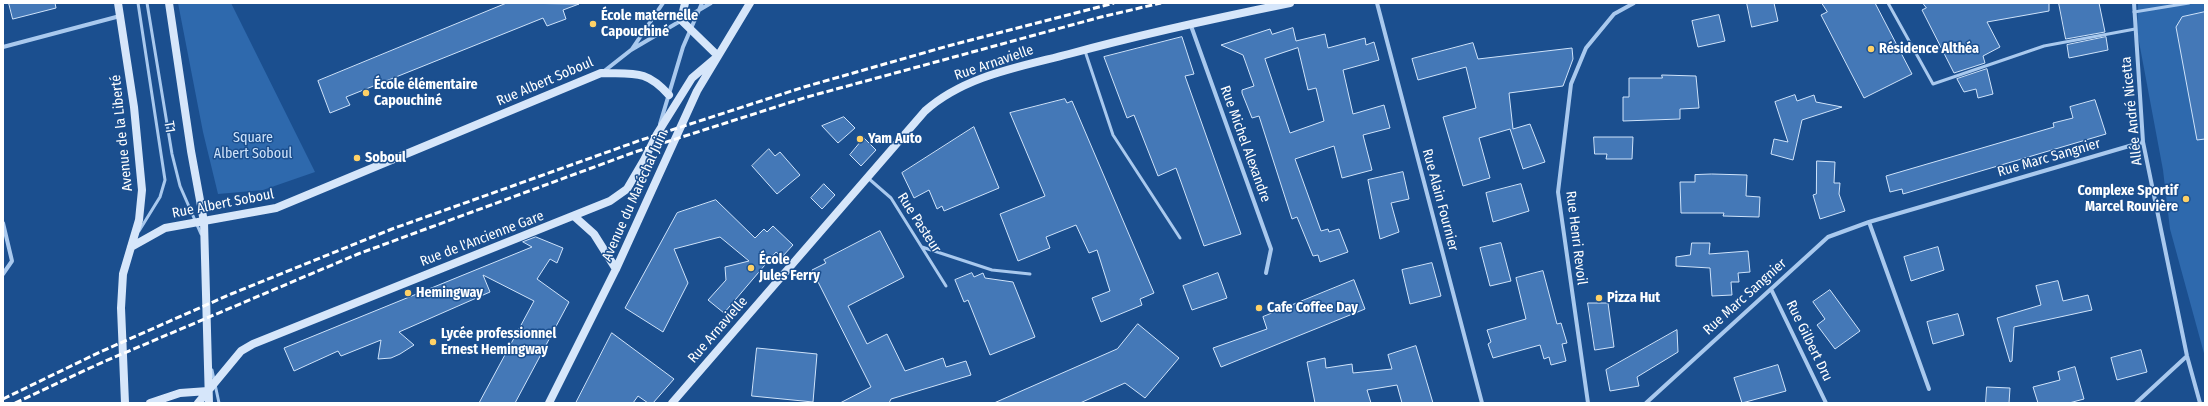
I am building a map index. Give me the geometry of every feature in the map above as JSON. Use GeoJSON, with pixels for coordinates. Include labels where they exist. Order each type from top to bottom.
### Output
{"type":"FeatureCollection","features":[{"type":"Feature","properties":{"kind":"street","name":"Avenue de la Liberté"},"geometry":{"type":"LineString","coordinates":[[118,3],[134,108],[142,190],[139,220],[123,274],[121,308],[126,399]]}},
{"type":"Feature","properties":{"kind":"street"},"geometry":{"type":"LineString","coordinates":[[169,3],[206,247],[209,403]]}},
{"type":"Feature","properties":{"kind":"street"},"geometry":{"type":"LineString","coordinates":[[631,50],[663,3]]}},
{"type":"Feature","properties":{"kind":"street"},"geometry":{"type":"LineString","coordinates":[[685,3],[681,20],[690,31],[718,56]]}},
{"type":"Feature","properties":{"kind":"street"},"geometry":{"type":"LineString","coordinates":[[657,134],[690,31],[702,3]]}},
{"type":"Feature","properties":{"kind":"street","name":"Rue Albert Soboul"},"geometry":{"type":"LineString","coordinates":[[131,247],[165,228],[276,208],[602,73],[631,50],[710,3]]}},
{"type":"Feature","properties":{"kind":"street","name":"Avenue du Maréchal Juin"},"geometry":{"type":"LineString","coordinates":[[549,403],[616,269],[697,91],[750,3]]}},
{"type":"Feature","properties":{"kind":"street","name":"Rue Arnavielle"},"geometry":{"type":"LineString","coordinates":[[672,403],[924,111],[939,98],[967,84],[1001,72],[1085,49],[1190,23],[1290,3]]}},
{"type":"Feature","properties":{"kind":"street","name":"Rue Alain Fournier"},"geometry":{"type":"LineString","coordinates":[[1377,3],[1482,403]]}},
{"type":"Feature","properties":{"kind":"street","name":"Rue Henri Revoil"},"geometry":{"type":"LineString","coordinates":[[1588,403],[1558,192],[1571,84],[1586,48],[1614,14],[1634,3]]}},
{"type":"Feature","properties":{"kind":"street","name":"Allée André Nicetta"},"geometry":{"type":"LineString","coordinates":[[2134,3],[2143,142],[2187,356],[2200,403]]}},
{"type":"Feature","properties":{"kind":"street"},"geometry":{"type":"LineString","coordinates":[[3,47],[120,16]]}},
{"type":"Feature","properties":{"kind":"street","name":"Rue Michel Alexandre"},"geometry":{"type":"LineString","coordinates":[[1190,23],[1271,249],[1266,272]]}},
{"type":"Feature","properties":{"kind":"street","name":"Rue de l'Ancienne Gare"},"geometry":{"type":"LineString","coordinates":[[198,403],[241,351],[253,344],[384,290],[575,217],[610,201],[627,189],[657,134],[692,78],[718,56]]}},
{"type":"Feature","properties":{"kind":"street"},"geometry":{"type":"LineString","coordinates":[[602,73],[639,74],[650,77],[669,95]]}},
{"type":"Feature","properties":{"kind":"street","name":"Rue Marc Sangnier"},"geometry":{"type":"LineString","coordinates":[[1646,403],[1828,237],[1869,222],[2143,142]]}},
{"type":"Feature","properties":{"kind":"street"},"geometry":{"type":"LineString","coordinates":[[575,217],[594,234],[616,269]]}},
{"type":"Feature","properties":{"kind":"street"},"geometry":{"type":"LineString","coordinates":[[1869,222],[1929,389]]}},
{"type":"Feature","properties":{"kind":"street"},"geometry":{"type":"LineString","coordinates":[[3,223],[12,261],[3,274]]}},
{"type":"Feature","properties":{"kind":"street","name":"Rue Gilbert Dru"},"geometry":{"type":"LineString","coordinates":[[1771,289],[1826,403]]}},
{"type":"Feature","properties":{"kind":"street"},"geometry":{"type":"LineString","coordinates":[[2136,403],[2187,356]]}},
{"type":"Feature","properties":{"kind":"street"},"geometry":{"type":"LineString","coordinates":[[150,403],[180,393],[208,391]]}},
{"type":"Feature","properties":{"kind":"lane","name":"T1"},"geometry":{"type":"LineString","coordinates":[[131,247],[160,197],[165,180],[138,3]]}},
{"type":"Feature","properties":{"kind":"lane","name":"T1"},"geometry":{"type":"LineString","coordinates":[[147,3],[172,154],[180,186],[201,222]]}},
{"type":"Feature","properties":{"kind":"lane"},"geometry":{"type":"LineString","coordinates":[[1888,3],[1933,84],[2044,46],[2135,29]]}},
{"type":"Feature","properties":{"kind":"lane"},"geometry":{"type":"LineString","coordinates":[[2134,12],[2189,3]]}},
{"type":"Feature","properties":{"kind":"lane"},"geometry":{"type":"LineString","coordinates":[[1085,49],[1113,135],[1180,238]]}},
{"type":"Feature","properties":{"kind":"lane","name":"Rue Pasteur"},"geometry":{"type":"LineString","coordinates":[[867,177],[891,198],[946,286]]}},
{"type":"Feature","properties":{"kind":"lane"},"geometry":{"type":"LineString","coordinates":[[922,247],[992,270],[1030,274]]}},
{"type":"Feature","properties":{"kind":"lane"},"geometry":{"type":"LineString","coordinates":[[209,358],[219,403]]}},
{"type":"Feature","properties":{"kind":"lane"},"geometry":{"type":"LineString","coordinates":[[121,403],[126,399]]}},
{"type":"Feature","properties":{"kind":"green space","name":"Square Albert Soboul"},"geometry":{"type":"Polygon","coordinates":[[[178,3],[231,3],[315,172],[263,190],[218,194],[203,132],[178,3]]]}},
{"type":"Feature","properties":{"kind":"green space","name":"Complexe Sportif Marcel Rouvière"},"geometry":{"type":"Polygon","coordinates":[[[2138,3],[2205,3],[2205,357],[2170,229],[2163,170],[2137,31],[2138,3]]]}},
{"type":"Feature","properties":{"kind":"building"},"geometry":{"type":"Polygon","coordinates":[[[9,3],[55,3],[56,8],[13,19],[9,3]]]}},
{"type":"Feature","properties":{"kind":"building"},"geometry":{"type":"Polygon","coordinates":[[[507,3],[579,4],[563,10],[566,19],[547,26],[543,18],[346,97],[350,105],[330,113],[318,81],[507,3]]]}},
{"type":"Feature","properties":{"kind":"building"},"geometry":{"type":"Polygon","coordinates":[[[1747,3],[1774,3],[1778,21],[1752,27],[1747,3]]]}},
{"type":"Feature","properties":{"kind":"building","name":"Résidence Althéa"},"geometry":{"type":"Polygon","coordinates":[[[1822,3],[1875,3],[1912,74],[1864,98],[1821,15],[1827,12],[1822,3]]]}},
{"type":"Feature","properties":{"kind":"building","name":"Résidence Althéa"},"geometry":{"type":"Polygon","coordinates":[[[1923,3],[2049,3],[2049,11],[1987,22],[2000,47],[1983,56],[1985,63],[1954,73],[1922,10],[1926,8],[1923,3]]]}},
{"type":"Feature","properties":{"kind":"building"},"geometry":{"type":"Polygon","coordinates":[[[2059,3],[2099,3],[2105,32],[2066,39],[2059,3]]]}},
{"type":"Feature","properties":{"kind":"building"},"geometry":{"type":"Polygon","coordinates":[[[2205,12],[2205,139],[2197,140],[2176,27],[2182,17],[2205,12]]]}},
{"type":"Feature","properties":{"kind":"building"},"geometry":{"type":"Polygon","coordinates":[[[1719,15],[1725,41],[1698,47],[1692,21],[1719,15]]]}},
{"type":"Feature","properties":{"kind":"building"},"geometry":{"type":"Polygon","coordinates":[[[1293,28],[1296,41],[1325,34],[1328,48],[1365,38],[1366,45],[1374,42],[1379,60],[1343,70],[1353,114],[1384,105],[1390,128],[1363,135],[1372,170],[1342,178],[1334,146],[1295,159],[1321,231],[1328,229],[1329,232],[1339,229],[1348,252],[1320,262],[1318,255],[1313,256],[1297,217],[1292,219],[1259,116],[1252,118],[1242,93],[1242,90],[1254,86],[1243,55],[1221,45],[1270,29],[1272,34],[1293,28]],[[1298,48],[1265,59],[1290,133],[1324,121],[1316,88],[1308,90],[1298,48]]]}},
{"type":"Feature","properties":{"kind":"building"},"geometry":{"type":"Polygon","coordinates":[[[1182,37],[1194,74],[1185,76],[1241,234],[1204,246],[1176,168],[1158,176],[1134,115],[1127,118],[1104,57],[1182,37]]]}},
{"type":"Feature","properties":{"kind":"building"},"geometry":{"type":"Polygon","coordinates":[[[2106,37],[2108,50],[2069,58],[2067,45],[2106,37]]]}},
{"type":"Feature","properties":{"kind":"building"},"geometry":{"type":"Polygon","coordinates":[[[1473,43],[1478,59],[1572,48],[1573,59],[1563,86],[1509,93],[1513,129],[1530,124],[1545,162],[1523,169],[1510,129],[1479,138],[1490,178],[1463,186],[1443,117],[1476,108],[1466,67],[1418,80],[1412,59],[1473,43]]]}},
{"type":"Feature","properties":{"kind":"building"},"geometry":{"type":"Polygon","coordinates":[[[1987,69],[1993,94],[1978,98],[1976,89],[1964,92],[1957,79],[1987,69]]]}},
{"type":"Feature","properties":{"kind":"building"},"geometry":{"type":"Polygon","coordinates":[[[1662,75],[1696,76],[1699,108],[1680,109],[1680,119],[1623,121],[1623,97],[1629,97],[1629,78],[1662,78],[1662,75]]]}},
{"type":"Feature","properties":{"kind":"building"},"geometry":{"type":"Polygon","coordinates":[[[1795,95],[1797,101],[1814,95],[1816,102],[1842,107],[1802,120],[1793,160],[1771,154],[1774,139],[1788,142],[1775,102],[1795,95]]]}},
{"type":"Feature","properties":{"kind":"building"},"geometry":{"type":"Polygon","coordinates":[[[1065,99],[1067,103],[1072,101],[1154,293],[1140,299],[1142,305],[1101,322],[1092,298],[1110,291],[1097,250],[1089,253],[1076,225],[1046,237],[1050,248],[1018,261],[1000,214],[1045,196],[1010,113],[1065,99]]]}},
{"type":"Feature","properties":{"kind":"building"},"geometry":{"type":"Polygon","coordinates":[[[2095,100],[2106,134],[1903,194],[1902,189],[1890,192],[1886,176],[2054,127],[2053,123],[2073,118],[2070,107],[2095,100]]]}},
{"type":"Feature","properties":{"kind":"building"},"geometry":{"type":"Polygon","coordinates":[[[844,117],[855,128],[838,143],[822,126],[844,117]]]}},
{"type":"Feature","properties":{"kind":"building"},"geometry":{"type":"Polygon","coordinates":[[[974,127],[999,188],[944,211],[942,206],[937,209],[929,190],[914,198],[902,173],[974,127]]]}},
{"type":"Feature","properties":{"kind":"building"},"geometry":{"type":"Polygon","coordinates":[[[1594,137],[1633,137],[1632,159],[1606,159],[1607,154],[1595,154],[1594,137]]]}},
{"type":"Feature","properties":{"kind":"building"},"geometry":{"type":"Polygon","coordinates":[[[864,138],[876,150],[861,166],[850,155],[864,138]]]}},
{"type":"Feature","properties":{"kind":"building"},"geometry":{"type":"Polygon","coordinates":[[[769,149],[775,156],[780,152],[800,175],[777,194],[752,166],[769,149]]]}},
{"type":"Feature","properties":{"kind":"building"},"geometry":{"type":"Polygon","coordinates":[[[1817,161],[1835,162],[1834,183],[1840,183],[1839,194],[1845,211],[1820,219],[1813,195],[1816,194],[1817,161]]]}},
{"type":"Feature","properties":{"kind":"building"},"geometry":{"type":"Polygon","coordinates":[[[1403,172],[1409,199],[1391,203],[1399,232],[1380,239],[1368,180],[1403,172]]]}},
{"type":"Feature","properties":{"kind":"building"},"geometry":{"type":"Polygon","coordinates":[[[1695,175],[1747,175],[1746,196],[1760,197],[1759,217],[1723,216],[1724,213],[1681,213],[1680,182],[1695,182],[1695,175]]]}},
{"type":"Feature","properties":{"kind":"building"},"geometry":{"type":"Polygon","coordinates":[[[824,184],[835,195],[822,209],[811,198],[824,184]]]}},
{"type":"Feature","properties":{"kind":"building"},"geometry":{"type":"Polygon","coordinates":[[[1521,184],[1529,211],[1493,222],[1486,193],[1521,184]]]}},
{"type":"Feature","properties":{"kind":"building"},"geometry":{"type":"Polygon","coordinates":[[[716,200],[755,238],[764,229],[767,232],[773,226],[793,245],[782,257],[776,252],[724,313],[708,300],[726,280],[725,267],[749,261],[720,237],[674,249],[688,283],[663,332],[625,308],[677,213],[716,200]]]}},
{"type":"Feature","properties":{"kind":"building"},"geometry":{"type":"Polygon","coordinates":[[[880,231],[904,277],[848,306],[867,344],[887,334],[905,371],[943,358],[946,367],[966,361],[971,375],[891,399],[889,403],[840,403],[871,387],[812,270],[826,263],[824,260],[880,231]]]}},
{"type":"Feature","properties":{"kind":"building"},"geometry":{"type":"Polygon","coordinates":[[[536,237],[563,248],[557,263],[550,259],[537,279],[569,302],[515,403],[479,403],[534,301],[483,275],[490,292],[399,332],[414,345],[400,354],[391,358],[378,359],[381,340],[341,356],[338,351],[294,371],[284,348],[532,247],[523,242],[536,237]]]}},
{"type":"Feature","properties":{"kind":"building"},"geometry":{"type":"Polygon","coordinates":[[[1501,243],[1511,281],[1490,286],[1480,248],[1501,243]]]}},
{"type":"Feature","properties":{"kind":"building"},"geometry":{"type":"Polygon","coordinates":[[[1692,243],[1710,243],[1709,254],[1748,251],[1750,272],[1738,273],[1739,282],[1731,282],[1732,295],[1712,296],[1710,268],[1676,266],[1676,257],[1690,255],[1692,243]]]}},
{"type":"Feature","properties":{"kind":"building"},"geometry":{"type":"Polygon","coordinates":[[[1938,247],[1944,270],[1911,281],[1904,257],[1938,247]]]}},
{"type":"Feature","properties":{"kind":"building"},"geometry":{"type":"Polygon","coordinates":[[[1432,263],[1441,296],[1410,304],[1402,270],[1432,263]]]}},
{"type":"Feature","properties":{"kind":"building"},"geometry":{"type":"Polygon","coordinates":[[[1543,271],[1557,324],[1561,323],[1567,343],[1562,344],[1566,361],[1551,365],[1549,357],[1544,359],[1540,345],[1493,358],[1488,344],[1491,342],[1487,330],[1526,319],[1516,278],[1543,271]]]}},
{"type":"Feature","properties":{"kind":"building"},"geometry":{"type":"Polygon","coordinates":[[[972,273],[974,277],[983,273],[985,278],[1013,282],[1035,337],[990,355],[968,300],[964,302],[955,280],[972,273]]]}},
{"type":"Feature","properties":{"kind":"building"},"geometry":{"type":"Polygon","coordinates":[[[1218,273],[1227,298],[1192,310],[1183,286],[1218,273]]]}},
{"type":"Feature","properties":{"kind":"building"},"geometry":{"type":"Polygon","coordinates":[[[1354,280],[1365,309],[1221,367],[1213,348],[1267,329],[1263,317],[1354,280]]]}},
{"type":"Feature","properties":{"kind":"building"},"geometry":{"type":"Polygon","coordinates":[[[2058,281],[2063,301],[2088,295],[2092,310],[2014,327],[2012,361],[2010,362],[1997,318],[2041,305],[2036,286],[2058,281]]]}},
{"type":"Feature","properties":{"kind":"building"},"geometry":{"type":"Polygon","coordinates":[[[1830,290],[1860,331],[1835,349],[1817,325],[1825,319],[1813,302],[1830,290]]]}},
{"type":"Feature","properties":{"kind":"building"},"geometry":{"type":"Polygon","coordinates":[[[1588,303],[1608,303],[1614,347],[1595,350],[1588,303]]]}},
{"type":"Feature","properties":{"kind":"building"},"geometry":{"type":"Polygon","coordinates":[[[1958,314],[1964,335],[1933,344],[1927,322],[1958,314]]]}},
{"type":"Feature","properties":{"kind":"building"},"geometry":{"type":"Polygon","coordinates":[[[1138,324],[1179,358],[1145,398],[1125,383],[1080,403],[994,403],[1117,349],[1138,324]]]}},
{"type":"Feature","properties":{"kind":"building"},"geometry":{"type":"Polygon","coordinates":[[[1677,330],[1678,352],[1637,377],[1639,386],[1610,391],[1606,370],[1677,330]]]}},
{"type":"Feature","properties":{"kind":"building"},"geometry":{"type":"Polygon","coordinates":[[[612,333],[674,379],[653,403],[648,403],[638,396],[633,403],[576,403],[612,333]]]}},
{"type":"Feature","properties":{"kind":"building"},"geometry":{"type":"Polygon","coordinates":[[[1416,346],[1433,403],[1402,403],[1397,385],[1367,390],[1371,403],[1315,403],[1307,362],[1325,358],[1326,368],[1352,364],[1353,373],[1392,369],[1388,355],[1416,346]]]}},
{"type":"Feature","properties":{"kind":"building"},"geometry":{"type":"Polygon","coordinates":[[[757,348],[817,354],[813,402],[752,396],[757,348]]]}},
{"type":"Feature","properties":{"kind":"building"},"geometry":{"type":"Polygon","coordinates":[[[2141,350],[2147,372],[2117,380],[2111,358],[2141,350]]]}},
{"type":"Feature","properties":{"kind":"building"},"geometry":{"type":"Polygon","coordinates":[[[1778,365],[1786,391],[1742,403],[1734,378],[1778,365]]]}},
{"type":"Feature","properties":{"kind":"building"},"geometry":{"type":"Polygon","coordinates":[[[2075,367],[2084,399],[2069,403],[2038,403],[2033,387],[2060,380],[2058,372],[2075,367]]]}},
{"type":"Feature","properties":{"kind":"building"},"geometry":{"type":"Polygon","coordinates":[[[1987,387],[2010,388],[2009,403],[1986,403],[1987,387]]]}},
{"type":"Feature","properties":{"kind":"railway"},"geometry":{"type":"LineString","coordinates":[[3,399],[100,352],[231,294],[392,229],[641,140],[804,87],[948,46],[1114,3]]}},
{"type":"Feature","properties":{"kind":"railway"},"geometry":{"type":"LineString","coordinates":[[15,403],[103,362],[358,254],[635,152],[807,97],[1101,17],[1161,3]]}},
{"type":"Feature","properties":{"kind":"place","name":"École maternelle Capouchiné"},"geometry":{"type":"Point","coordinates":[593,24]}},
{"type":"Feature","properties":{"kind":"place","name":"Résidence Althéa"},"geometry":{"type":"Point","coordinates":[1871,49]}},
{"type":"Feature","properties":{"kind":"place","name":"École élémentaire Capouchiné"},"geometry":{"type":"Point","coordinates":[366,93]}},
{"type":"Feature","properties":{"kind":"place","name":"Yam Auto"},"geometry":{"type":"Point","coordinates":[860,139]}},
{"type":"Feature","properties":{"kind":"place","name":"Soboul"},"geometry":{"type":"Point","coordinates":[357,158]}},
{"type":"Feature","properties":{"kind":"place","name":"Complexe Sportif Marcel Rouvière"},"geometry":{"type":"Point","coordinates":[2186,199]}},
{"type":"Feature","properties":{"kind":"place","name":"École Jules Ferry"},"geometry":{"type":"Point","coordinates":[751,268]}},
{"type":"Feature","properties":{"kind":"place","name":"Hemingway"},"geometry":{"type":"Point","coordinates":[408,293]}},
{"type":"Feature","properties":{"kind":"place","name":"Pizza Hut"},"geometry":{"type":"Point","coordinates":[1599,298]}},
{"type":"Feature","properties":{"kind":"place","name":"Cafe Coffee Day"},"geometry":{"type":"Point","coordinates":[1259,308]}},
{"type":"Feature","properties":{"kind":"place","name":"Lycée professionnel Ernest Hemingway"},"geometry":{"type":"Point","coordinates":[433,342]}}]}
